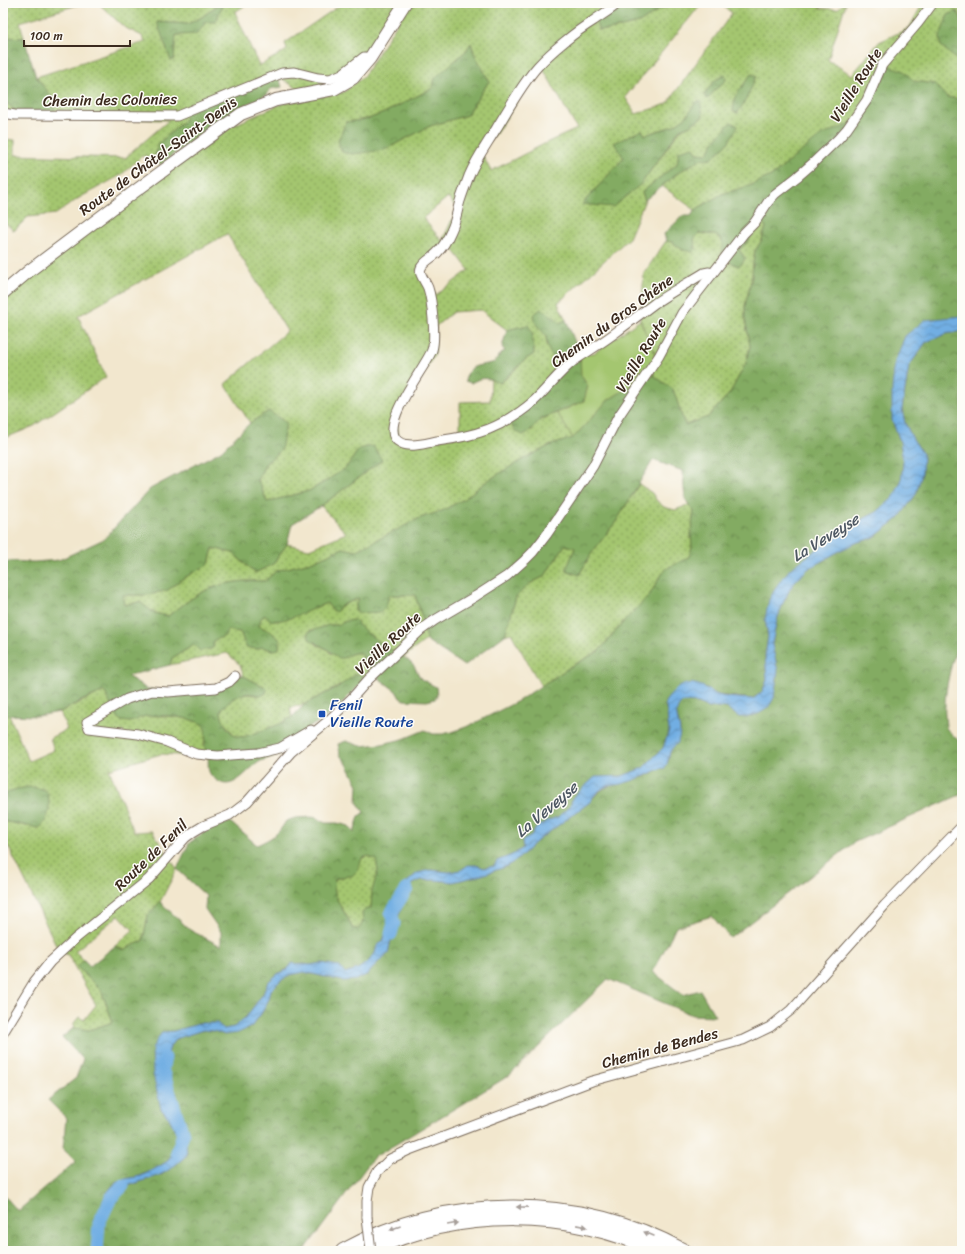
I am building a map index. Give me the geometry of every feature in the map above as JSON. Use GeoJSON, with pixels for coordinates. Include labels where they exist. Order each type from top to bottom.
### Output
{"type":"FeatureCollection","features":[{"type":"Feature","properties":{"kind":"highway"},"geometry":{"type":"LineString","coordinates":[[343,1251],[375,1235],[427,1218],[471,1210],[510,1207],[561,1210],[606,1219],[643,1232],[684,1251]]}},
{"type":"Feature","properties":{"kind":"highway"},"geometry":{"type":"LineString","coordinates":[[370,1251],[400,1238],[436,1228],[473,1221],[510,1219],[547,1220],[585,1226],[621,1236],[658,1251]]}},
{"type":"Feature","properties":{"kind":"main road","name":"Route de Châtel-Saint-Denis"},"geometry":{"type":"LineString","coordinates":[[3,293],[29,271],[134,192],[241,114],[276,100],[334,89],[353,78],[370,58],[405,3]]}},
{"type":"Feature","properties":{"kind":"street","name":"Chemin du Gros Chêne"},"geometry":{"type":"LineString","coordinates":[[618,3],[609,11],[591,21],[537,67],[514,97],[469,176],[460,200],[452,229],[444,244],[437,253],[422,265],[420,272],[431,298],[433,348],[426,363],[398,410],[393,427],[394,435],[402,444],[416,444],[470,436],[496,426],[535,400],[568,366],[655,303],[704,273],[713,273]]}},
{"type":"Feature","properties":{"kind":"street","name":"Vieille Route"},"geometry":{"type":"LineString","coordinates":[[352,698],[369,679],[421,630],[435,620],[465,604],[506,576],[525,560],[539,545],[593,466],[618,417],[658,356],[682,313],[744,233],[757,219],[775,194],[812,164],[847,129],[867,100],[882,65],[915,27],[933,3]]}},
{"type":"Feature","properties":{"kind":"street","name":"Chemin des Colonies"},"geometry":{"type":"LineString","coordinates":[[3,113],[15,115],[177,116],[282,73],[294,72],[318,78],[330,79],[342,74],[364,57],[370,58]]}},
{"type":"Feature","properties":{"kind":"street"},"geometry":{"type":"LineString","coordinates":[[235,676],[229,682],[216,688],[168,692],[152,691],[127,699],[87,722],[88,728],[138,734],[167,742],[196,754],[218,756],[258,753],[280,748],[328,721]]}},
{"type":"Feature","properties":{"kind":"street","name":"Route de Fenil"},"geometry":{"type":"LineString","coordinates":[[4,1030],[34,982],[59,953],[149,879],[185,838],[202,826],[226,818],[248,802],[290,752],[328,721],[352,698]]}},
{"type":"Feature","properties":{"kind":"street","name":"Chemin de Bendes"},"geometry":{"type":"LineString","coordinates":[[370,1251],[367,1217],[369,1187],[376,1172],[390,1159],[409,1150],[592,1081],[743,1040],[770,1027],[791,1010],[885,905],[962,826]]}},
{"type":"Feature","properties":{"kind":"green space"},"geometry":{"type":"Polygon","coordinates":[[[3,3],[84,3],[20,22],[24,38],[3,37],[3,3]]]}},
{"type":"Feature","properties":{"kind":"green space"},"geometry":{"type":"Polygon","coordinates":[[[98,3],[249,3],[235,12],[259,66],[287,50],[285,43],[343,3],[398,3],[355,70],[336,82],[300,90],[279,77],[231,97],[225,89],[188,107],[184,121],[158,144],[155,157],[142,156],[121,175],[79,198],[56,214],[28,217],[14,231],[3,221],[3,139],[15,140],[15,155],[125,158],[169,120],[3,117],[3,104],[8,104],[18,113],[52,97],[36,77],[145,42],[142,36],[124,27],[98,3]],[[219,4],[202,17],[188,24],[158,22],[176,35],[197,34],[219,4]]]}},
{"type":"Feature","properties":{"kind":"green space"},"geometry":{"type":"Polygon","coordinates":[[[410,3],[627,3],[595,21],[599,30],[608,30],[639,23],[659,10],[674,3],[702,3],[625,97],[636,114],[667,104],[732,13],[719,3],[827,3],[819,8],[837,9],[846,3],[828,60],[852,75],[879,42],[909,28],[923,3],[962,3],[962,19],[957,11],[958,62],[962,64],[962,100],[947,97],[934,84],[914,81],[904,71],[858,121],[799,153],[775,174],[752,185],[722,194],[695,210],[662,186],[679,172],[701,159],[712,158],[715,140],[707,154],[697,153],[677,164],[642,192],[645,200],[629,238],[558,303],[566,320],[560,323],[554,317],[539,327],[546,335],[547,346],[555,359],[567,357],[567,363],[531,431],[539,421],[557,413],[573,438],[549,446],[487,481],[464,499],[442,511],[420,518],[356,551],[343,548],[311,562],[276,571],[265,581],[235,582],[214,587],[198,595],[168,616],[154,613],[140,602],[124,605],[122,595],[147,595],[168,590],[182,579],[209,564],[213,548],[233,553],[255,573],[273,564],[287,544],[309,549],[346,533],[321,506],[382,460],[359,449],[346,468],[309,491],[267,502],[258,480],[265,464],[281,450],[269,411],[250,423],[225,384],[287,331],[227,234],[78,316],[106,377],[34,426],[3,439],[3,301],[12,291],[93,227],[232,126],[281,104],[344,92],[363,77],[410,3]],[[471,43],[466,51],[433,88],[384,113],[368,119],[345,122],[384,150],[430,126],[467,115],[489,81],[474,53],[471,43]],[[541,65],[495,135],[477,145],[491,171],[577,129],[541,65]],[[695,103],[686,117],[673,126],[645,135],[642,130],[624,158],[583,203],[641,184],[681,129],[691,125],[695,103]],[[448,197],[423,218],[442,241],[457,209],[448,197]],[[449,244],[417,269],[436,295],[469,270],[449,244]],[[481,310],[453,312],[436,326],[435,354],[401,410],[397,421],[399,437],[404,441],[415,443],[460,436],[460,402],[490,401],[491,379],[501,383],[526,359],[534,354],[528,325],[507,330],[481,310]]]}},
{"type":"Feature","properties":{"kind":"green space"},"geometry":{"type":"Polygon","coordinates":[[[627,3],[674,3],[659,10],[639,23],[608,30],[599,30],[595,21],[627,3]]]}},
{"type":"Feature","properties":{"kind":"green space"},"geometry":{"type":"Polygon","coordinates":[[[219,4],[222,6],[216,22],[206,22],[197,34],[176,35],[174,59],[171,61],[157,22],[188,24],[202,17],[219,4]]]}},
{"type":"Feature","properties":{"kind":"green space"},"geometry":{"type":"Polygon","coordinates":[[[957,11],[962,19],[962,64],[941,46],[940,36],[948,15],[957,11]]]}},
{"type":"Feature","properties":{"kind":"green space"},"geometry":{"type":"Polygon","coordinates":[[[3,37],[24,38],[36,77],[52,97],[55,113],[18,113],[8,104],[3,96],[3,37]]]}},
{"type":"Feature","properties":{"kind":"green space"},"geometry":{"type":"Polygon","coordinates":[[[471,43],[474,53],[489,81],[467,115],[430,126],[384,150],[352,154],[342,152],[338,141],[346,122],[368,119],[384,113],[433,88],[435,78],[466,51],[471,43]]]}},
{"type":"Feature","properties":{"kind":"green space"},"geometry":{"type":"Polygon","coordinates":[[[887,65],[904,71],[914,81],[934,84],[947,97],[962,100],[962,316],[953,317],[905,336],[892,420],[900,441],[903,462],[901,482],[893,498],[877,512],[855,523],[790,569],[765,619],[768,637],[765,656],[767,680],[762,692],[753,699],[718,695],[705,688],[665,702],[669,731],[663,748],[643,768],[622,776],[613,777],[573,797],[570,806],[558,817],[537,827],[530,837],[522,841],[523,848],[514,854],[497,861],[494,866],[484,868],[476,865],[462,870],[449,872],[430,870],[403,886],[383,941],[377,946],[375,953],[369,961],[358,969],[344,973],[339,966],[322,963],[310,965],[299,963],[279,973],[268,982],[263,994],[246,1017],[234,1027],[224,1029],[202,1023],[174,1031],[162,1032],[161,1109],[169,1118],[178,1136],[174,1150],[169,1159],[162,1165],[140,1176],[121,1180],[112,1186],[102,1203],[96,1223],[93,1251],[3,1251],[3,1194],[18,1211],[76,1161],[63,1149],[66,1118],[48,1100],[76,1078],[83,1059],[62,1037],[74,1028],[89,1030],[113,1022],[101,990],[77,967],[84,960],[90,966],[115,946],[123,950],[143,941],[148,915],[160,902],[190,930],[221,946],[221,932],[205,909],[206,896],[177,869],[189,843],[206,831],[230,822],[257,845],[274,836],[286,821],[295,818],[315,817],[325,823],[337,823],[349,826],[354,833],[359,816],[364,812],[357,802],[358,785],[347,764],[340,755],[338,744],[346,741],[361,746],[382,744],[403,739],[425,730],[433,734],[443,734],[455,731],[471,725],[518,701],[570,667],[599,651],[626,619],[649,596],[666,569],[689,557],[692,547],[691,534],[694,511],[685,497],[683,471],[653,460],[617,520],[591,554],[579,575],[566,570],[575,548],[565,545],[545,576],[529,584],[516,597],[505,635],[464,666],[426,640],[422,617],[415,595],[389,595],[386,607],[380,612],[360,613],[355,610],[359,598],[342,605],[336,612],[332,610],[327,603],[291,618],[270,620],[266,615],[261,618],[259,626],[271,632],[280,640],[279,649],[273,650],[262,647],[256,649],[246,647],[240,632],[227,630],[225,636],[214,640],[213,648],[200,651],[194,645],[172,658],[170,665],[127,676],[147,690],[216,688],[235,676],[240,675],[264,686],[267,689],[266,693],[263,695],[243,694],[231,700],[221,710],[223,721],[229,730],[235,736],[244,737],[280,724],[292,717],[305,704],[338,687],[355,675],[359,674],[364,676],[361,684],[331,714],[311,726],[286,751],[261,761],[240,779],[228,784],[222,783],[215,779],[209,772],[208,757],[205,747],[206,732],[203,725],[188,719],[160,715],[145,716],[130,722],[121,721],[113,711],[104,691],[60,712],[37,716],[3,716],[3,562],[59,560],[104,539],[150,489],[221,451],[250,423],[269,411],[286,423],[281,450],[265,464],[258,480],[267,502],[309,491],[346,468],[359,449],[373,446],[382,460],[321,506],[292,524],[287,544],[273,564],[255,573],[233,553],[213,548],[209,564],[182,579],[168,590],[147,595],[123,595],[124,605],[140,602],[154,613],[168,616],[198,595],[214,587],[235,582],[265,581],[276,571],[311,562],[343,548],[356,551],[420,518],[442,511],[464,499],[487,481],[518,462],[549,446],[573,438],[608,400],[632,385],[653,375],[673,389],[685,425],[708,417],[730,393],[746,363],[750,346],[745,318],[745,306],[752,277],[755,251],[762,240],[766,227],[759,217],[751,231],[749,241],[739,250],[745,258],[742,264],[738,266],[724,257],[722,240],[715,235],[699,233],[694,239],[696,249],[693,252],[683,250],[672,242],[666,241],[664,234],[682,216],[691,216],[695,210],[722,194],[752,185],[775,174],[822,135],[858,121],[887,65]],[[369,856],[362,858],[358,870],[352,876],[335,879],[334,886],[337,899],[352,928],[359,929],[363,922],[362,914],[364,910],[371,908],[372,891],[378,870],[376,860],[369,856]]]}},
{"type":"Feature","properties":{"kind":"green space"},"geometry":{"type":"Polygon","coordinates":[[[751,74],[756,76],[746,100],[737,113],[733,111],[735,97],[751,74]]]}},
{"type":"Feature","properties":{"kind":"green space"},"geometry":{"type":"Polygon","coordinates":[[[725,75],[726,80],[708,99],[704,95],[714,81],[725,75]]]}},
{"type":"Feature","properties":{"kind":"green space"},"geometry":{"type":"Polygon","coordinates":[[[279,77],[282,87],[270,89],[267,95],[245,105],[212,125],[160,165],[155,157],[158,144],[184,121],[187,107],[226,89],[231,97],[279,77]]]}},
{"type":"Feature","properties":{"kind":"green space"},"geometry":{"type":"Polygon","coordinates":[[[700,101],[703,116],[691,125],[680,129],[641,184],[613,207],[582,204],[624,158],[614,143],[642,130],[645,135],[673,126],[686,117],[695,103],[700,101]]]}},
{"type":"Feature","properties":{"kind":"green space"},"geometry":{"type":"Polygon","coordinates":[[[731,122],[738,126],[728,143],[712,158],[701,159],[679,172],[645,200],[642,192],[677,164],[679,151],[694,147],[697,153],[707,154],[715,140],[731,122]]]}},
{"type":"Feature","properties":{"kind":"green space"},"geometry":{"type":"Polygon","coordinates":[[[759,217],[766,227],[762,240],[755,251],[752,277],[745,306],[745,318],[750,346],[746,363],[730,393],[708,417],[685,426],[673,389],[653,375],[655,354],[640,320],[644,273],[666,241],[672,242],[683,250],[696,249],[694,239],[699,233],[715,235],[722,240],[721,253],[739,250],[749,241],[751,231],[759,217]]]}},
{"type":"Feature","properties":{"kind":"green space"},"geometry":{"type":"Polygon","coordinates":[[[541,309],[554,317],[560,323],[566,320],[580,354],[581,375],[588,386],[584,401],[541,419],[531,430],[523,435],[515,431],[511,424],[523,406],[538,396],[546,381],[567,363],[567,357],[555,359],[550,354],[546,335],[538,326],[533,315],[541,309]]]}},
{"type":"Feature","properties":{"kind":"green space"},"geometry":{"type":"Polygon","coordinates":[[[640,320],[655,354],[653,375],[632,385],[608,400],[573,438],[557,413],[584,401],[588,386],[581,375],[580,354],[594,353],[640,320]]]}},
{"type":"Feature","properties":{"kind":"green space"},"geometry":{"type":"Polygon","coordinates":[[[528,325],[532,332],[534,354],[526,359],[500,383],[485,378],[471,383],[465,381],[469,371],[472,368],[495,362],[501,353],[505,351],[502,347],[507,330],[528,325]]]}},
{"type":"Feature","properties":{"kind":"green space"},"geometry":{"type":"Polygon","coordinates":[[[962,331],[962,637],[950,670],[945,698],[945,712],[946,728],[962,744],[962,794],[855,842],[730,938],[712,916],[676,927],[653,972],[683,995],[700,990],[715,1016],[692,1015],[608,979],[510,1075],[373,1158],[304,1251],[103,1251],[103,1239],[99,1223],[109,1200],[116,1193],[128,1186],[162,1174],[172,1168],[187,1155],[186,1144],[178,1117],[168,1096],[164,1079],[166,1059],[170,1047],[175,1039],[203,1030],[214,1031],[225,1035],[251,1027],[261,1014],[269,999],[271,990],[280,981],[290,975],[304,972],[343,981],[368,974],[380,960],[388,954],[397,920],[410,887],[413,884],[421,880],[453,882],[482,875],[505,867],[517,860],[537,841],[590,802],[602,790],[610,786],[642,777],[657,770],[668,762],[672,747],[679,734],[680,730],[677,708],[683,702],[699,703],[708,708],[727,708],[739,717],[760,713],[774,657],[772,644],[777,620],[783,603],[796,580],[808,569],[841,550],[858,542],[873,538],[899,518],[916,493],[922,473],[923,454],[905,423],[902,409],[909,366],[926,342],[946,334],[962,331]]]}},
{"type":"Feature","properties":{"kind":"green space"},"geometry":{"type":"Polygon","coordinates":[[[639,484],[652,493],[657,501],[664,507],[675,510],[688,505],[694,511],[691,534],[692,547],[689,557],[660,577],[649,596],[626,619],[599,651],[570,667],[541,686],[511,633],[505,635],[516,597],[529,584],[545,576],[565,545],[575,548],[579,575],[591,554],[617,520],[639,484]]]}},
{"type":"Feature","properties":{"kind":"green space"},"geometry":{"type":"Polygon","coordinates":[[[388,595],[415,595],[422,617],[426,640],[404,657],[367,633],[354,620],[346,621],[338,625],[329,625],[316,630],[311,630],[316,644],[327,649],[330,653],[351,654],[359,652],[375,673],[361,684],[364,676],[341,685],[305,704],[290,708],[292,717],[283,722],[279,730],[244,737],[235,736],[221,719],[221,710],[227,702],[242,695],[250,694],[258,696],[264,686],[244,676],[240,665],[227,653],[170,665],[172,658],[194,645],[224,636],[227,630],[240,632],[256,649],[262,647],[273,650],[264,628],[259,626],[260,618],[266,615],[276,621],[327,603],[332,610],[360,598],[356,604],[355,610],[360,613],[386,607],[388,595]]]}},
{"type":"Feature","properties":{"kind":"green space"},"geometry":{"type":"Polygon","coordinates":[[[354,620],[367,633],[408,660],[414,666],[421,679],[436,687],[437,695],[435,699],[427,701],[404,700],[400,698],[396,691],[377,677],[372,669],[366,664],[363,656],[359,652],[343,658],[338,658],[327,649],[309,639],[308,632],[329,625],[338,625],[346,621],[354,620]]]}},
{"type":"Feature","properties":{"kind":"green space"},"geometry":{"type":"Polygon","coordinates":[[[104,691],[115,714],[129,722],[142,717],[168,716],[194,720],[200,723],[206,730],[204,745],[208,757],[161,754],[109,769],[134,832],[152,831],[177,869],[160,902],[148,915],[143,941],[123,950],[115,946],[133,930],[119,915],[75,951],[84,960],[78,967],[101,990],[113,1022],[89,1030],[74,1028],[74,1023],[79,1017],[84,1020],[96,1005],[68,955],[59,951],[8,846],[3,848],[3,821],[27,826],[43,789],[27,788],[3,795],[3,716],[9,715],[29,761],[54,750],[50,738],[67,729],[60,712],[104,691]]]}},
{"type":"Feature","properties":{"kind":"green space"},"geometry":{"type":"Polygon","coordinates":[[[30,787],[43,789],[48,793],[48,812],[43,825],[39,828],[3,821],[3,795],[16,789],[30,787]]]}},
{"type":"Feature","properties":{"kind":"green space"},"geometry":{"type":"Polygon","coordinates":[[[369,856],[376,860],[378,870],[371,908],[359,930],[352,928],[337,899],[334,887],[335,879],[346,876],[358,870],[362,858],[369,856]]]}},
{"type":"Feature","properties":{"kind":"water"},"geometry":{"type":"Polygon","coordinates":[[[962,316],[962,331],[946,334],[926,342],[909,366],[902,409],[905,423],[923,454],[922,473],[916,494],[899,518],[873,538],[858,542],[841,550],[808,569],[796,580],[783,603],[777,620],[772,644],[778,671],[774,698],[768,708],[760,713],[748,717],[739,717],[727,708],[708,708],[699,703],[683,702],[677,709],[680,728],[678,743],[670,752],[665,768],[658,769],[632,781],[603,788],[595,794],[590,802],[537,841],[517,860],[505,867],[482,875],[453,882],[421,880],[413,884],[410,887],[397,920],[388,954],[380,960],[368,974],[356,980],[343,981],[304,972],[290,975],[280,981],[271,990],[269,999],[261,1014],[251,1027],[238,1033],[225,1035],[214,1031],[203,1030],[175,1039],[170,1047],[166,1059],[164,1079],[168,1096],[178,1117],[186,1144],[187,1155],[172,1168],[162,1174],[128,1186],[116,1193],[109,1200],[99,1223],[103,1239],[103,1251],[93,1251],[96,1223],[102,1203],[112,1186],[119,1181],[140,1176],[162,1165],[169,1159],[175,1146],[178,1136],[169,1118],[161,1109],[153,1074],[152,1048],[162,1032],[174,1031],[202,1023],[217,1023],[224,1029],[234,1027],[246,1017],[263,994],[268,982],[279,973],[287,970],[292,963],[310,965],[322,963],[339,966],[345,973],[358,969],[369,961],[375,953],[377,946],[383,941],[403,886],[417,873],[430,870],[449,872],[461,870],[468,865],[476,865],[484,868],[494,866],[497,861],[514,854],[523,848],[522,841],[530,837],[537,827],[558,817],[570,806],[573,797],[595,777],[622,776],[643,768],[663,748],[669,731],[665,702],[677,688],[691,683],[697,684],[713,693],[726,697],[753,699],[762,692],[767,680],[765,656],[768,637],[765,619],[769,600],[778,584],[790,569],[827,542],[855,523],[877,512],[893,498],[901,482],[903,462],[900,441],[892,420],[892,388],[895,362],[905,336],[925,320],[962,316]]]}},
{"type":"Feature","properties":{"kind":"waterway","name":"La Veveyse"},"geometry":{"type":"LineString","coordinates":[[391,934],[394,923],[391,913],[407,889]]}},
{"type":"Feature","properties":{"kind":"waterway","name":"La Veveyse"},"geometry":{"type":"LineString","coordinates":[[165,1058],[162,1069],[183,1134],[177,1152]]}},
{"type":"Feature","properties":{"kind":"waterway","name":"La Veveyse"},"geometry":{"type":"LineString","coordinates":[[97,1251],[99,1223],[111,1198],[123,1186]]}},
{"type":"Feature","properties":{"kind":"place","name":"Fenil Vieille Route"},"geometry":{"type":"Point","coordinates":[322,714]}}]}
